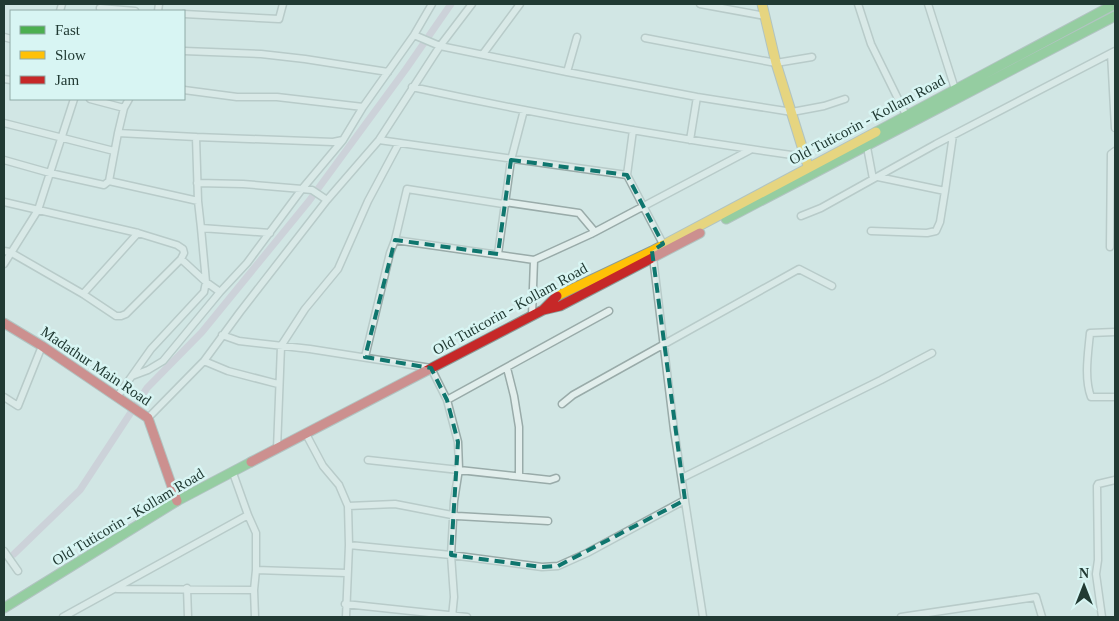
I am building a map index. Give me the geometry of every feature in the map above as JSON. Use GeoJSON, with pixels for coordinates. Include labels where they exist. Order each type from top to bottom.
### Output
{"type":"FeatureCollection","features":[{"type":"Feature","properties":{"kind":"main road"},"geometry":{"type":"LineString","coordinates":[[762,4],[776,63],[807,162]]}},
{"type":"Feature","properties":{"kind":"main road","name":"Old Tuticorin - Kollam Road"},"geometry":{"type":"LineString","coordinates":[[4,608],[177,501],[543,310],[555,297],[729,210],[807,162],[908,120],[955,89],[1115,4]]}},
{"type":"Feature","properties":{"kind":"main road"},"geometry":{"type":"LineString","coordinates":[[543,310],[560,306],[868,147],[908,120],[1115,16]]}},
{"type":"Feature","properties":{"kind":"main road","name":"Madathur Main Road"},"geometry":{"type":"LineString","coordinates":[[4,325],[42,346],[145,415],[177,501]]}},
{"type":"Feature","properties":{"kind":"street"},"geometry":{"type":"LineString","coordinates":[[185,14],[279,19],[283,4]]}},
{"type":"Feature","properties":{"kind":"street"},"geometry":{"type":"LineString","coordinates":[[132,376],[148,370],[163,361],[220,292],[247,263],[302,189],[343,140],[363,107],[414,34],[430,4]]}},
{"type":"Feature","properties":{"kind":"street"},"geometry":{"type":"LineString","coordinates":[[145,415],[204,362],[222,335],[327,200],[379,140],[440,46],[472,4]]}},
{"type":"Feature","properties":{"kind":"street"},"geometry":{"type":"LineString","coordinates":[[483,54],[520,4]]}},
{"type":"Feature","properties":{"kind":"street"},"geometry":{"type":"LineString","coordinates":[[700,4],[765,16]]}},
{"type":"Feature","properties":{"kind":"street"},"geometry":{"type":"LineString","coordinates":[[858,4],[871,44],[908,120]]}},
{"type":"Feature","properties":{"kind":"street"},"geometry":{"type":"LineString","coordinates":[[928,4],[955,89]]}},
{"type":"Feature","properties":{"kind":"street"},"geometry":{"type":"LineString","coordinates":[[100,8],[123,10]]}},
{"type":"Feature","properties":{"kind":"street"},"geometry":{"type":"LineString","coordinates":[[414,34],[440,46],[697,97],[792,112],[824,106],[845,99]]}},
{"type":"Feature","properties":{"kind":"street"},"geometry":{"type":"LineString","coordinates":[[567,72],[577,37]]}},
{"type":"Feature","properties":{"kind":"street"},"geometry":{"type":"LineString","coordinates":[[645,38],[776,63],[812,57]]}},
{"type":"Feature","properties":{"kind":"street"},"geometry":{"type":"LineString","coordinates":[[185,51],[261,54],[388,72]]}},
{"type":"Feature","properties":{"kind":"street"},"geometry":{"type":"LineString","coordinates":[[801,216],[821,208],[953,135],[1113,52],[1115,128]]}},
{"type":"Feature","properties":{"kind":"street"},"geometry":{"type":"LineString","coordinates":[[412,87],[524,110],[750,150],[807,162]]}},
{"type":"Feature","properties":{"kind":"street"},"geometry":{"type":"LineString","coordinates":[[185,90],[237,97],[277,97],[363,107]]}},
{"type":"Feature","properties":{"kind":"street"},"geometry":{"type":"LineString","coordinates":[[690,140],[697,97]]}},
{"type":"Feature","properties":{"kind":"street"},"geometry":{"type":"LineString","coordinates":[[4,264],[7,251],[38,210],[74,100]]}},
{"type":"Feature","properties":{"kind":"street"},"geometry":{"type":"LineString","coordinates":[[94,100],[124,108]]}},
{"type":"Feature","properties":{"kind":"street"},"geometry":{"type":"LineString","coordinates":[[4,160],[104,185],[109,180],[124,108],[128,100]]}},
{"type":"Feature","properties":{"kind":"street"},"geometry":{"type":"LineString","coordinates":[[498,254],[511,160],[524,110]]}},
{"type":"Feature","properties":{"kind":"street"},"geometry":{"type":"LineString","coordinates":[[4,124],[114,151]]}},
{"type":"Feature","properties":{"kind":"street"},"geometry":{"type":"LineString","coordinates":[[633,130],[626,175],[663,244]]}},
{"type":"Feature","properties":{"kind":"street"},"geometry":{"type":"LineString","coordinates":[[118,133],[333,142],[343,140]]}},
{"type":"Feature","properties":{"kind":"street"},"geometry":{"type":"LineString","coordinates":[[871,231],[928,233],[936,231],[940,222],[953,135]]}},
{"type":"Feature","properties":{"kind":"street"},"geometry":{"type":"LineString","coordinates":[[119,398],[151,349],[204,292],[206,282],[198,201],[196,137]]}},
{"type":"Feature","properties":{"kind":"street"},"geometry":{"type":"LineString","coordinates":[[379,140],[626,175]]}},
{"type":"Feature","properties":{"kind":"street"},"geometry":{"type":"LineString","coordinates":[[277,449],[278,384],[281,346],[305,309],[338,269],[368,202],[400,143]]}},
{"type":"Feature","properties":{"kind":"street"},"geometry":{"type":"LineString","coordinates":[[868,147],[876,178]]}},
{"type":"Feature","properties":{"kind":"street"},"geometry":{"type":"LineString","coordinates":[[395,240],[534,260],[595,232],[750,150]]}},
{"type":"Feature","properties":{"kind":"street"},"geometry":{"type":"LineString","coordinates":[[1110,247],[1111,154],[1115,151]]}},
{"type":"Feature","properties":{"kind":"street"},"geometry":{"type":"LineString","coordinates":[[876,178],[945,191]]}},
{"type":"Feature","properties":{"kind":"street"},"geometry":{"type":"LineString","coordinates":[[109,180],[198,201]]}},
{"type":"Feature","properties":{"kind":"street"},"geometry":{"type":"LineString","coordinates":[[197,184],[243,184],[312,190],[327,200]]}},
{"type":"Feature","properties":{"kind":"street"},"geometry":{"type":"LineString","coordinates":[[366,357],[407,189],[579,213],[595,232]]}},
{"type":"Feature","properties":{"kind":"street"},"geometry":{"type":"LineString","coordinates":[[4,202],[138,233],[177,245],[182,248],[184,253],[181,260],[126,314],[116,316],[83,294],[7,251]]}},
{"type":"Feature","properties":{"kind":"street"},"geometry":{"type":"LineString","coordinates":[[201,228],[270,233]]}},
{"type":"Feature","properties":{"kind":"street"},"geometry":{"type":"LineString","coordinates":[[83,294],[138,233]]}},
{"type":"Feature","properties":{"kind":"street"},"geometry":{"type":"LineString","coordinates":[[653,258],[665,343],[674,430],[703,617]]}},
{"type":"Feature","properties":{"kind":"street"},"geometry":{"type":"LineString","coordinates":[[181,260],[220,292]]}},
{"type":"Feature","properties":{"kind":"street"},"geometry":{"type":"LineString","coordinates":[[532,315],[534,260]]}},
{"type":"Feature","properties":{"kind":"street"},"geometry":{"type":"LineString","coordinates":[[562,404],[573,395],[665,343],[800,270],[832,286]]}},
{"type":"Feature","properties":{"kind":"street"},"geometry":{"type":"LineString","coordinates":[[447,400],[609,311]]}},
{"type":"Feature","properties":{"kind":"street"},"geometry":{"type":"LineString","coordinates":[[1115,332],[1090,333],[1088,358],[1088,390],[1090,398],[1115,397]]}},
{"type":"Feature","properties":{"kind":"street"},"geometry":{"type":"LineString","coordinates":[[222,335],[239,341],[366,357],[431,368],[447,400],[458,442],[459,469],[453,515],[451,555],[454,597],[452,617]]}},
{"type":"Feature","properties":{"kind":"street"},"geometry":{"type":"LineString","coordinates":[[4,397],[18,406],[42,346]]}},
{"type":"Feature","properties":{"kind":"street"},"geometry":{"type":"LineString","coordinates":[[682,478],[932,353]]}},
{"type":"Feature","properties":{"kind":"street"},"geometry":{"type":"LineString","coordinates":[[204,362],[228,371],[278,384]]}},
{"type":"Feature","properties":{"kind":"street"},"geometry":{"type":"LineString","coordinates":[[507,368],[519,427],[519,476]]}},
{"type":"Feature","properties":{"kind":"street"},"geometry":{"type":"LineString","coordinates":[[306,434],[323,466],[339,485],[348,506],[349,545],[346,573],[346,617]]}},
{"type":"Feature","properties":{"kind":"street"},"geometry":{"type":"LineString","coordinates":[[368,460],[550,480],[556,478]]}},
{"type":"Feature","properties":{"kind":"street"},"geometry":{"type":"LineString","coordinates":[[233,473],[256,533],[255,617]]}},
{"type":"Feature","properties":{"kind":"street"},"geometry":{"type":"LineString","coordinates":[[1102,617],[1096,574],[1098,560],[1097,486],[1098,484],[1115,480]]}},
{"type":"Feature","properties":{"kind":"street"},"geometry":{"type":"LineString","coordinates":[[349,545],[451,555],[542,567],[558,566],[587,553],[685,500]]}},
{"type":"Feature","properties":{"kind":"street"},"geometry":{"type":"LineString","coordinates":[[348,506],[396,504],[453,515],[548,521]]}},
{"type":"Feature","properties":{"kind":"street"},"geometry":{"type":"LineString","coordinates":[[63,617],[248,515]]}},
{"type":"Feature","properties":{"kind":"street"},"geometry":{"type":"LineString","coordinates":[[4,551],[18,571]]}},
{"type":"Feature","properties":{"kind":"street"},"geometry":{"type":"LineString","coordinates":[[256,570],[346,573]]}},
{"type":"Feature","properties":{"kind":"street"},"geometry":{"type":"LineString","coordinates":[[116,589],[188,588],[254,590]]}},
{"type":"Feature","properties":{"kind":"street"},"geometry":{"type":"LineString","coordinates":[[188,588],[188,617]]}},
{"type":"Feature","properties":{"kind":"street"},"geometry":{"type":"LineString","coordinates":[[901,617],[1036,597],[1042,617]]}},
{"type":"Feature","properties":{"kind":"street"},"geometry":{"type":"LineString","coordinates":[[346,604],[452,617],[467,617]]}},
{"type":"Feature","properties":{"kind":"highlighted area"},"geometry":{"type":"Polygon","coordinates":[[[511,160],[627,175],[663,244],[652,251],[685,500],[558,566],[542,567],[451,555],[458,442],[447,400],[431,368],[365,357],[395,240],[498,254],[511,160]]]}},
{"type":"Feature","properties":{"kind":"waterway"},"geometry":{"type":"LineString","coordinates":[[14,554],[80,490],[147,388],[202,332],[309,201],[406,69],[451,4]]}},
{"type":"Feature","properties":{"kind":"traffic: fast"},"geometry":{"type":"LineString","coordinates":[[876,132],[1115,4]]}},
{"type":"Feature","properties":{"kind":"traffic: fast"},"geometry":{"type":"LineString","coordinates":[[726,219],[1115,16]]}},
{"type":"Feature","properties":{"kind":"traffic: fast"},"geometry":{"type":"LineString","coordinates":[[4,608],[177,501],[251,462]]}},
{"type":"Feature","properties":{"kind":"traffic: slow"},"geometry":{"type":"LineString","coordinates":[[762,4],[776,63],[808,166]]}},
{"type":"Feature","properties":{"kind":"traffic: slow"},"geometry":{"type":"LineString","coordinates":[[557,296],[652,251],[876,132]]}},
{"type":"Feature","properties":{"kind":"traffic: jam"},"geometry":{"type":"LineString","coordinates":[[543,310],[560,306],[700,233]]}},
{"type":"Feature","properties":{"kind":"traffic: jam"},"geometry":{"type":"LineString","coordinates":[[251,462],[543,310],[557,296]]}},
{"type":"Feature","properties":{"kind":"traffic: jam"},"geometry":{"type":"LineString","coordinates":[[4,323],[42,346],[148,418],[177,501]]}}]}
